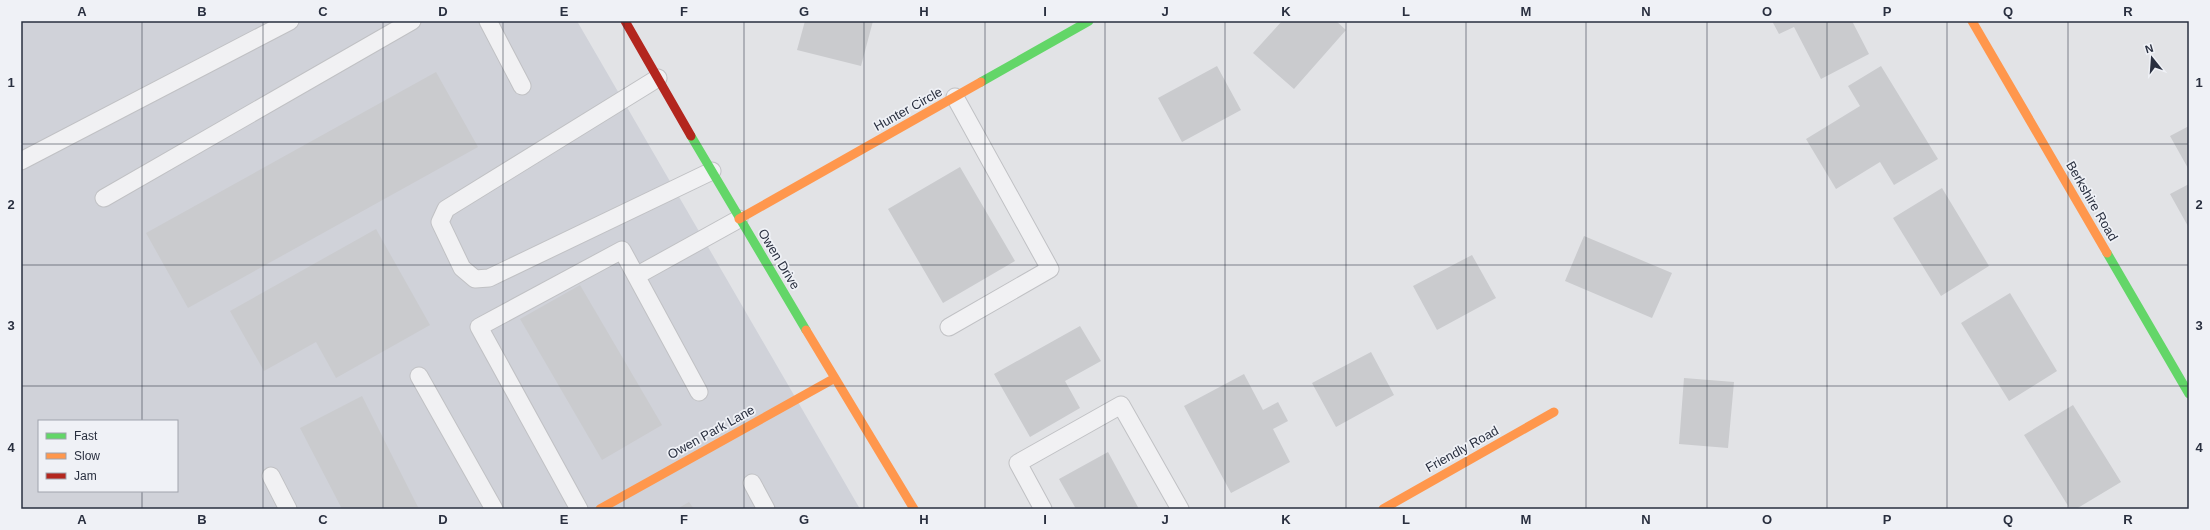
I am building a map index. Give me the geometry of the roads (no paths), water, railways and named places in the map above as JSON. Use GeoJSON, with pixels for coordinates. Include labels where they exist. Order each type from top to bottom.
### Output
{"type":"FeatureCollection","features":[{"type":"Feature","properties":{"kind":"street","name":"Owen Drive"},"geometry":{"type":"LineString","coordinates":[[625,21],[739,219],[911,508]]}},
{"type":"Feature","properties":{"kind":"street","name":"Hunter Circle"},"geometry":{"type":"LineString","coordinates":[[739,219],[1089,21]]}},
{"type":"Feature","properties":{"kind":"street","name":"Berkshire Road"},"geometry":{"type":"LineString","coordinates":[[1972,21],[2189,394]]}},
{"type":"Feature","properties":{"kind":"street","name":"Owen Park Lane"},"geometry":{"type":"LineString","coordinates":[[600,509],[835,378]]}},
{"type":"Feature","properties":{"kind":"street","name":"Friendly Road"},"geometry":{"type":"LineString","coordinates":[[1383,509],[1554,412]]}},
{"type":"Feature","properties":{"kind":"lane"},"geometry":{"type":"LineString","coordinates":[[21,161],[290,21]]}},
{"type":"Feature","properties":{"kind":"lane"},"geometry":{"type":"LineString","coordinates":[[104,198],[412,21]]}},
{"type":"Feature","properties":{"kind":"lane"},"geometry":{"type":"LineString","coordinates":[[488,21],[522,86]]}},
{"type":"Feature","properties":{"kind":"lane"},"geometry":{"type":"LineString","coordinates":[[658,78],[446,209],[440,222],[462,268],[475,279],[489,278],[712,171]]}},
{"type":"Feature","properties":{"kind":"lane"},"geometry":{"type":"LineString","coordinates":[[949,327],[1050,269],[956,97]]}},
{"type":"Feature","properties":{"kind":"lane"},"geometry":{"type":"LineString","coordinates":[[636,276],[739,219]]}},
{"type":"Feature","properties":{"kind":"lane"},"geometry":{"type":"LineString","coordinates":[[579,509],[479,327],[622,250],[699,392]]}},
{"type":"Feature","properties":{"kind":"lane"},"geometry":{"type":"LineString","coordinates":[[419,376],[494,509]]}},
{"type":"Feature","properties":{"kind":"lane"},"geometry":{"type":"LineString","coordinates":[[1043,509],[1018,463],[1121,405],[1180,509]]}},
{"type":"Feature","properties":{"kind":"lane"},"geometry":{"type":"LineString","coordinates":[[271,476],[288,509]]}},
{"type":"Feature","properties":{"kind":"lane"},"geometry":{"type":"LineString","coordinates":[[752,483],[766,509]]}}]}
